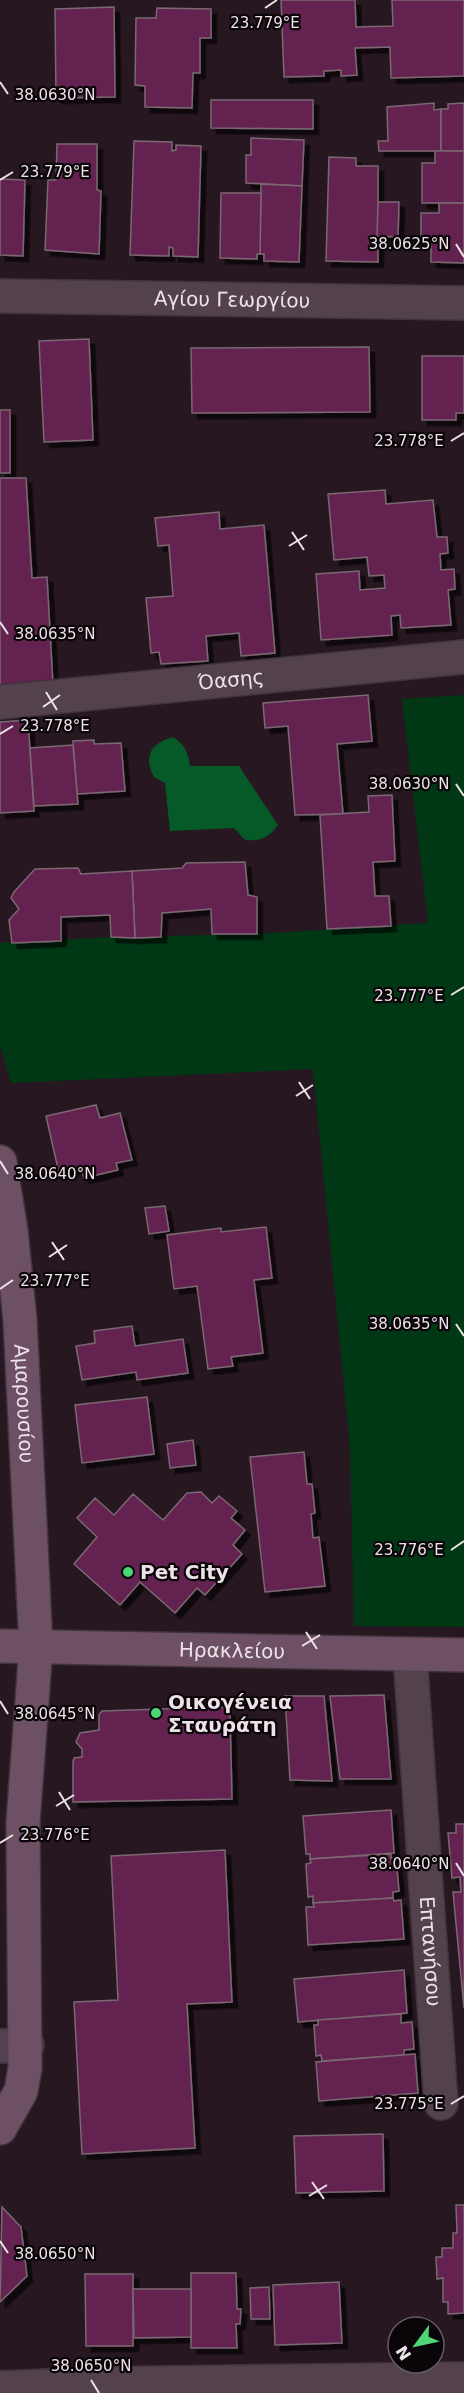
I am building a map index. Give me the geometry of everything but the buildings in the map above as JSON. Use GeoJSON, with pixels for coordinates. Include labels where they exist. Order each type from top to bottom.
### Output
{"type":"FeatureCollection","features":[{"type":"Feature","properties":{"kind":"main road","name":"Αμαρουσίου"},"geometry":{"type":"LineString","coordinates":[[0,1162],[11,1231],[20,1320],[36,1647],[23,1822],[13,2045],[21,2091],[0,2128]]}},
{"type":"Feature","properties":{"kind":"main road","name":"Ηρακλείου"},"geometry":{"type":"LineString","coordinates":[[0,1646],[464,1655]]}},
{"type":"Feature","properties":{"kind":"street","name":"Αγίου Γεωργίου"},"geometry":{"type":"LineString","coordinates":[[0,296],[464,303]]}},
{"type":"Feature","properties":{"kind":"street","name":"Όασης"},"geometry":{"type":"LineString","coordinates":[[0,702],[464,657]]}},
{"type":"Feature","properties":{"kind":"street","name":"Επτανήσου"},"geometry":{"type":"LineString","coordinates":[[410,1655],[441,2103]]}},
{"type":"Feature","properties":{"kind":"street"},"geometry":{"type":"LineString","coordinates":[[0,2388],[95,2388],[464,2379]]}},
{"type":"Feature","properties":{"kind":"shaded area"},"geometry":{"type":"Polygon","coordinates":[[[464,695],[464,1627],[354,1626],[350,1446],[313,1069],[11,1083],[0,1045],[0,943],[111,937],[257,934],[428,923],[402,699],[464,695]]]}},
{"type":"Feature","properties":{"kind":"shaded area"},"geometry":{"type":"Polygon","coordinates":[[[173,737],[185,749],[190,766],[239,766],[278,825],[268,836],[245,840],[234,828],[170,831],[165,783],[154,777],[149,757],[154,747],[173,737]]]}},
{"type":"Feature","properties":{"kind":"place","name":"Pet City"},"geometry":{"type":"Point","coordinates":[128,1572]}},
{"type":"Feature","properties":{"kind":"place","name":"Οικογένεια Σταυράτη"},"geometry":{"type":"Point","coordinates":[156,1713]}}]}
